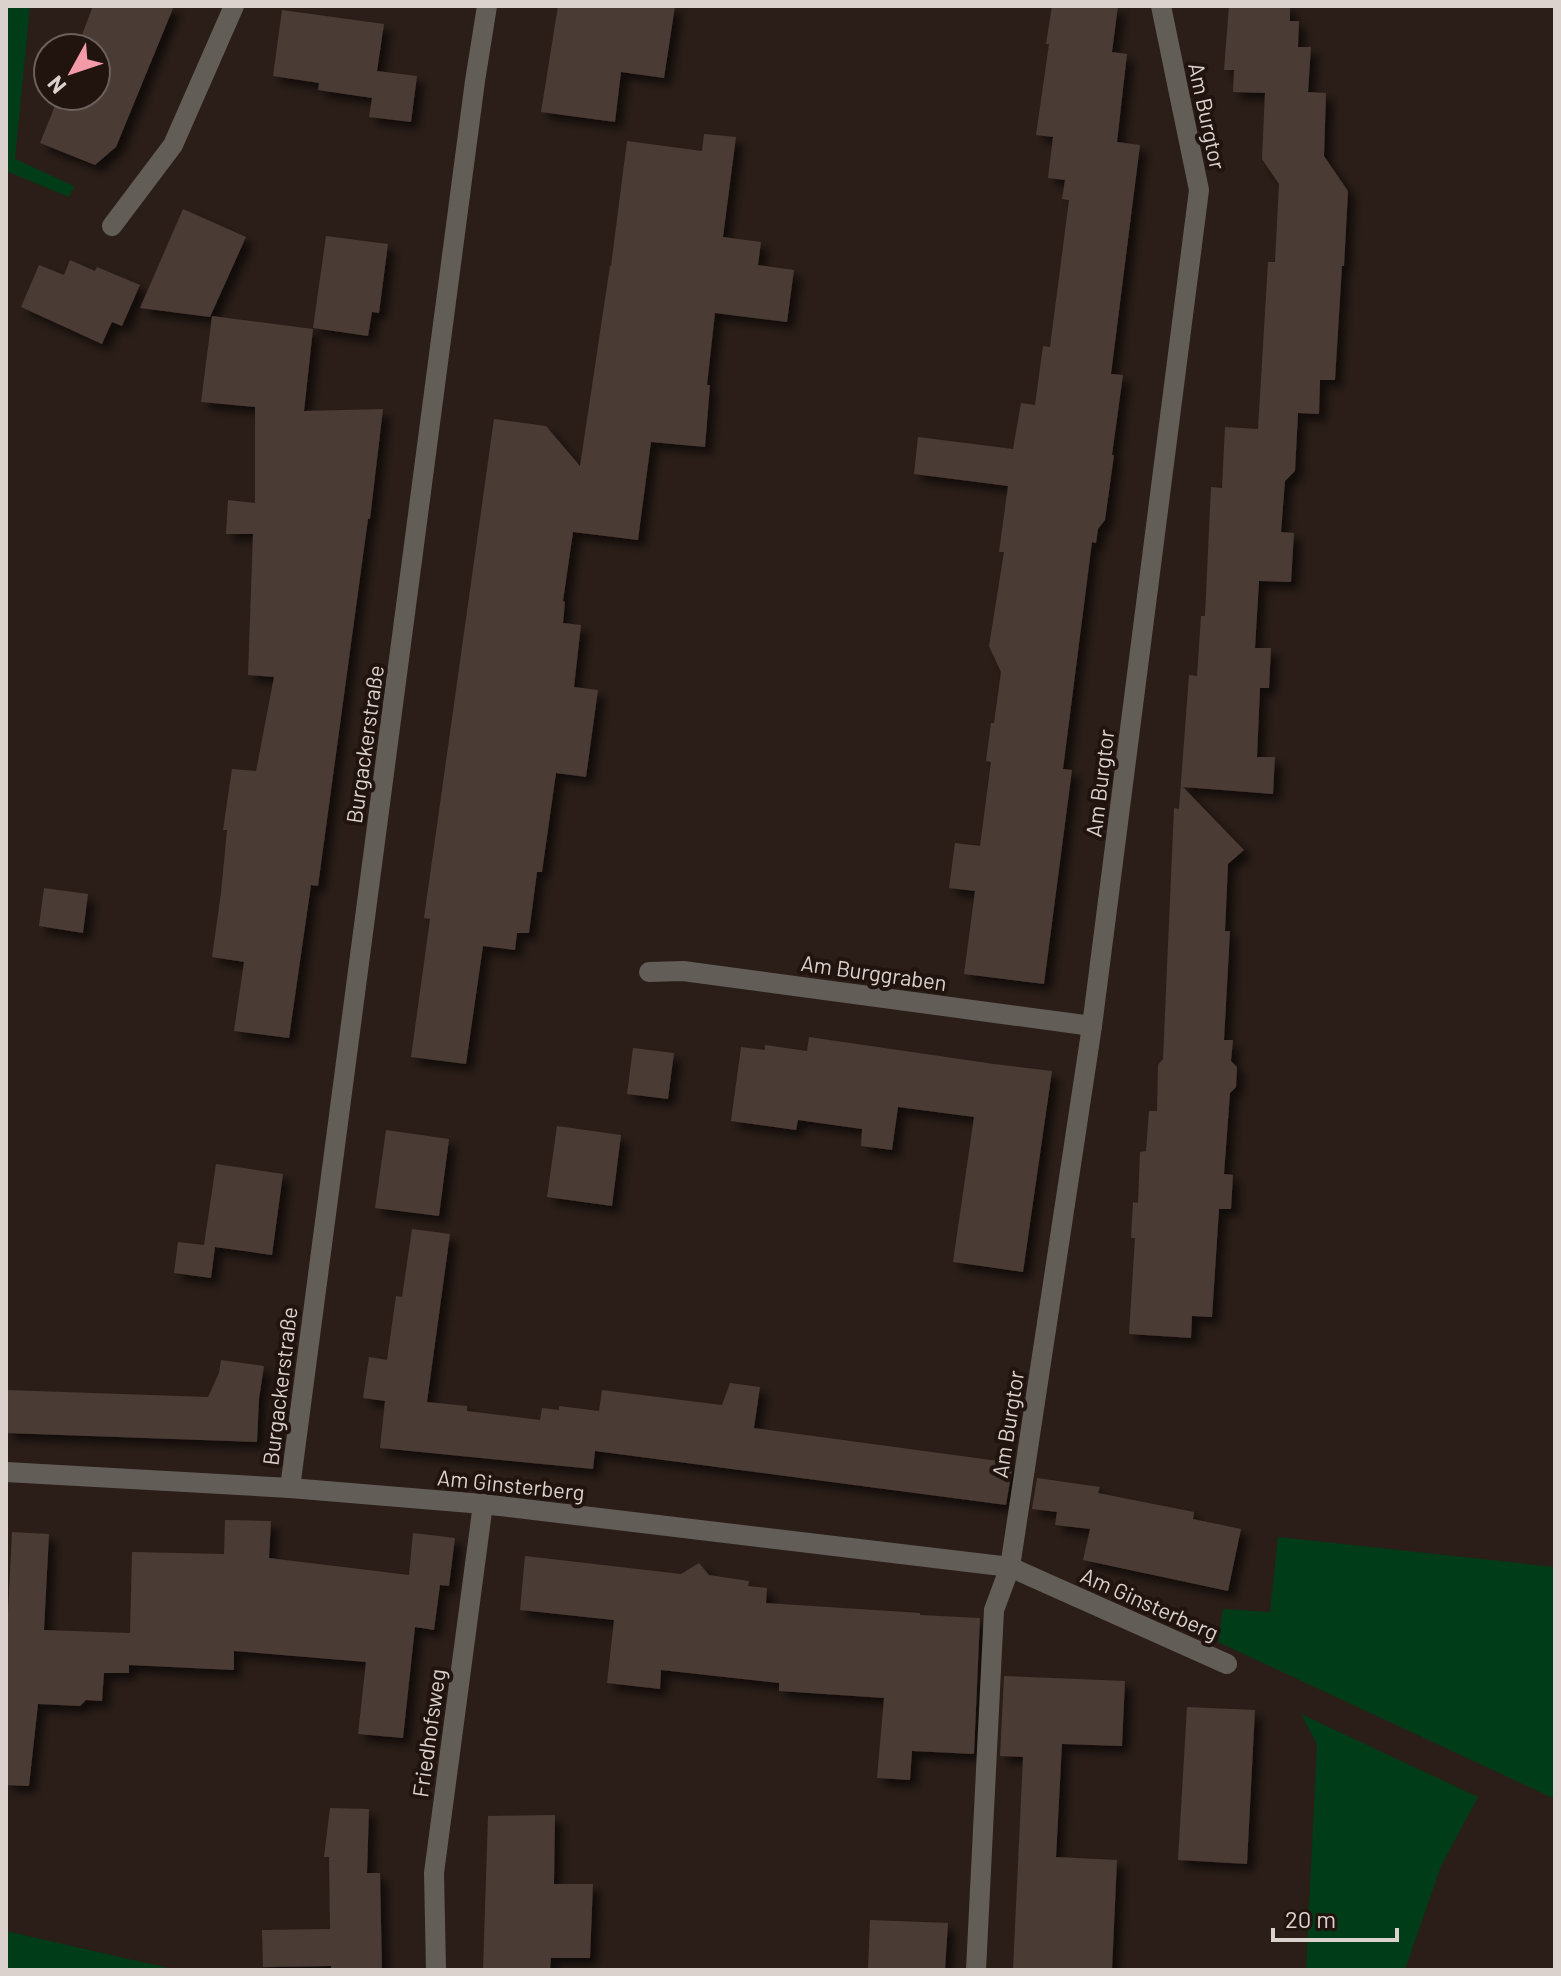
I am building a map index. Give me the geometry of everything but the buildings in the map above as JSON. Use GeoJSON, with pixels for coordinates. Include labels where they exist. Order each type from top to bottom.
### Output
{"type":"FeatureCollection","features":[{"type":"Feature","properties":{"kind":"street"},"geometry":{"type":"LineString","coordinates":[[112,226],[173,145],[234,6]]}},
{"type":"Feature","properties":{"kind":"street","name":"Burgackerstraße"},"geometry":{"type":"LineString","coordinates":[[290,1488],[487,6]]}},
{"type":"Feature","properties":{"kind":"street","name":"Am Burgtor"},"geometry":{"type":"LineString","coordinates":[[1010,1567],[1092,1026],[1199,190],[1161,6]]}},
{"type":"Feature","properties":{"kind":"street","name":"Am Burggraben"},"geometry":{"type":"LineString","coordinates":[[649,972],[683,971],[1092,1026]]}},
{"type":"Feature","properties":{"kind":"street","name":"Am Ginsterberg"},"geometry":{"type":"LineString","coordinates":[[6,1472],[290,1488],[483,1504],[1010,1567],[1227,1664]]}},
{"type":"Feature","properties":{"kind":"street","name":"Friedhofsweg"},"geometry":{"type":"LineString","coordinates":[[436,1970],[434,1873],[483,1504]]}},
{"type":"Feature","properties":{"kind":"street"},"geometry":{"type":"LineString","coordinates":[[976,1970],[994,1610],[1010,1567]]}},
{"type":"Feature","properties":{"kind":"green space"},"geometry":{"type":"Polygon","coordinates":[[[6,6],[30,6],[15,159],[74,186],[69,197],[6,171],[6,6]]]}},
{"type":"Feature","properties":{"kind":"green space"},"geometry":{"type":"Polygon","coordinates":[[[1278,1537],[1555,1567],[1555,1799],[1218,1642],[1223,1609],[1270,1612],[1278,1537]]]}},
{"type":"Feature","properties":{"kind":"green space"},"geometry":{"type":"Polygon","coordinates":[[[1301,1714],[1478,1797],[1441,1866],[1405,1970],[1306,1970],[1317,1744],[1301,1714]]]}},
{"type":"Feature","properties":{"kind":"green space"},"geometry":{"type":"Polygon","coordinates":[[[6,1931],[177,1970],[6,1970],[6,1931]]]}}]}
